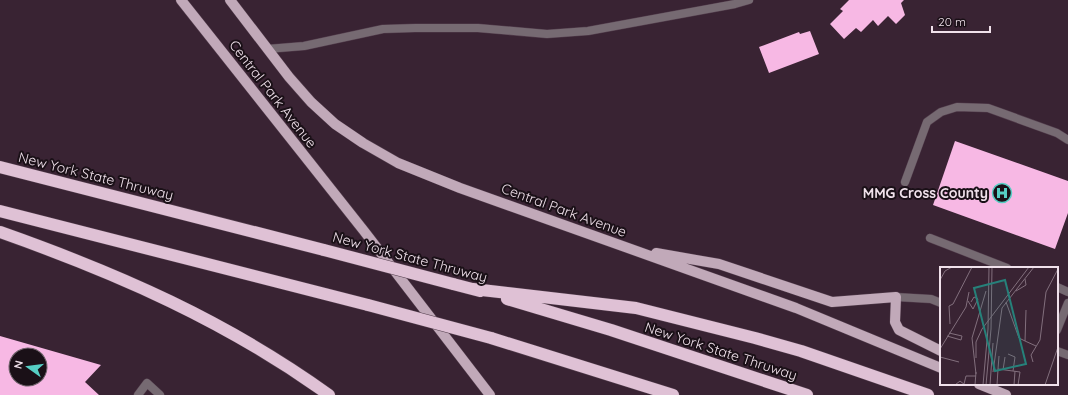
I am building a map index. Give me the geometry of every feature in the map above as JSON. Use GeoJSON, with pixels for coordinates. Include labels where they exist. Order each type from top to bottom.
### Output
{"type":"FeatureCollection","features":[{"type":"Feature","properties":{"kind":"highway","name":"New York State Thruway"},"geometry":{"type":"LineString","coordinates":[[0,167],[324,250],[544,309],[807,395]]}},
{"type":"Feature","properties":{"kind":"highway"},"geometry":{"type":"LineString","coordinates":[[0,210],[491,338],[673,395]]}},
{"type":"Feature","properties":{"kind":"highway"},"geometry":{"type":"LineString","coordinates":[[0,232],[92,266],[180,305],[245,340],[329,395]]}},
{"type":"Feature","properties":{"kind":"highway"},"geometry":{"type":"LineString","coordinates":[[473,289],[636,308],[800,351],[928,395]]}},
{"type":"Feature","properties":{"kind":"main road","name":"Central Park Avenue"},"geometry":{"type":"LineString","coordinates":[[181,0],[364,231],[490,395]]}},
{"type":"Feature","properties":{"kind":"main road","name":"Central Park Avenue"},"geometry":{"type":"LineString","coordinates":[[230,0],[289,77],[311,102],[335,124],[363,143],[398,163],[796,308],[940,368]]}},
{"type":"Feature","properties":{"kind":"main road"},"geometry":{"type":"LineString","coordinates":[[629,248],[719,264],[832,302],[896,297],[896,322],[899,330],[940,350]]}},
{"type":"Feature","properties":{"kind":"main road"},"geometry":{"type":"LineString","coordinates":[[981,385],[1006,395]]}},
{"type":"Feature","properties":{"kind":"main road"},"geometry":{"type":"LineString","coordinates":[[996,385],[1012,395]]}},
{"type":"Feature","properties":{"kind":"street"},"geometry":{"type":"LineString","coordinates":[[267,48],[304,46],[391,29],[478,28],[547,34],[588,31],[735,4],[749,0]]}},
{"type":"Feature","properties":{"kind":"street"},"geometry":{"type":"LineString","coordinates":[[905,182],[927,122],[941,112],[958,107],[988,108],[1057,133],[1068,140]]}},
{"type":"Feature","properties":{"kind":"street"},"geometry":{"type":"LineString","coordinates":[[930,238],[1004,267]]}},
{"type":"Feature","properties":{"kind":"street"},"geometry":{"type":"LineString","coordinates":[[1058,287],[1068,292]]}},
{"type":"Feature","properties":{"kind":"street"},"geometry":{"type":"LineString","coordinates":[[896,297],[931,299],[940,303]]}},
{"type":"Feature","properties":{"kind":"street"},"geometry":{"type":"LineString","coordinates":[[1058,328],[1068,303]]}},
{"type":"Feature","properties":{"kind":"street"},"geometry":{"type":"LineString","coordinates":[[1058,352],[1068,355]]}},
{"type":"Feature","properties":{"kind":"street"},"geometry":{"type":"LineString","coordinates":[[138,395],[148,384],[160,395]]}},
{"type":"Feature","properties":{"kind":"building"},"geometry":{"type":"Polygon","coordinates":[[[849,0],[904,0],[901,3],[905,15],[896,24],[888,16],[878,26],[873,20],[861,32],[856,28],[844,39],[830,24],[843,11],[840,9],[849,0]]]}},
{"type":"Feature","properties":{"kind":"building"},"geometry":{"type":"Polygon","coordinates":[[[810,31],[819,54],[769,73],[759,47],[799,32],[800,34],[810,31]]]}},
{"type":"Feature","properties":{"kind":"building","name":"MMG Cross County"},"geometry":{"type":"Polygon","coordinates":[[[955,141],[1068,181],[1068,213],[1055,249],[933,205],[955,141]]]}},
{"type":"Feature","properties":{"kind":"building"},"geometry":{"type":"Polygon","coordinates":[[[0,336],[38,347],[8,347],[8,387],[48,387],[48,350],[101,365],[85,382],[99,395],[0,395],[0,336]]]}},
{"type":"Feature","properties":{"kind":"place","name":"MMG Cross County"},"geometry":{"type":"Point","coordinates":[1002,193]}}]}
